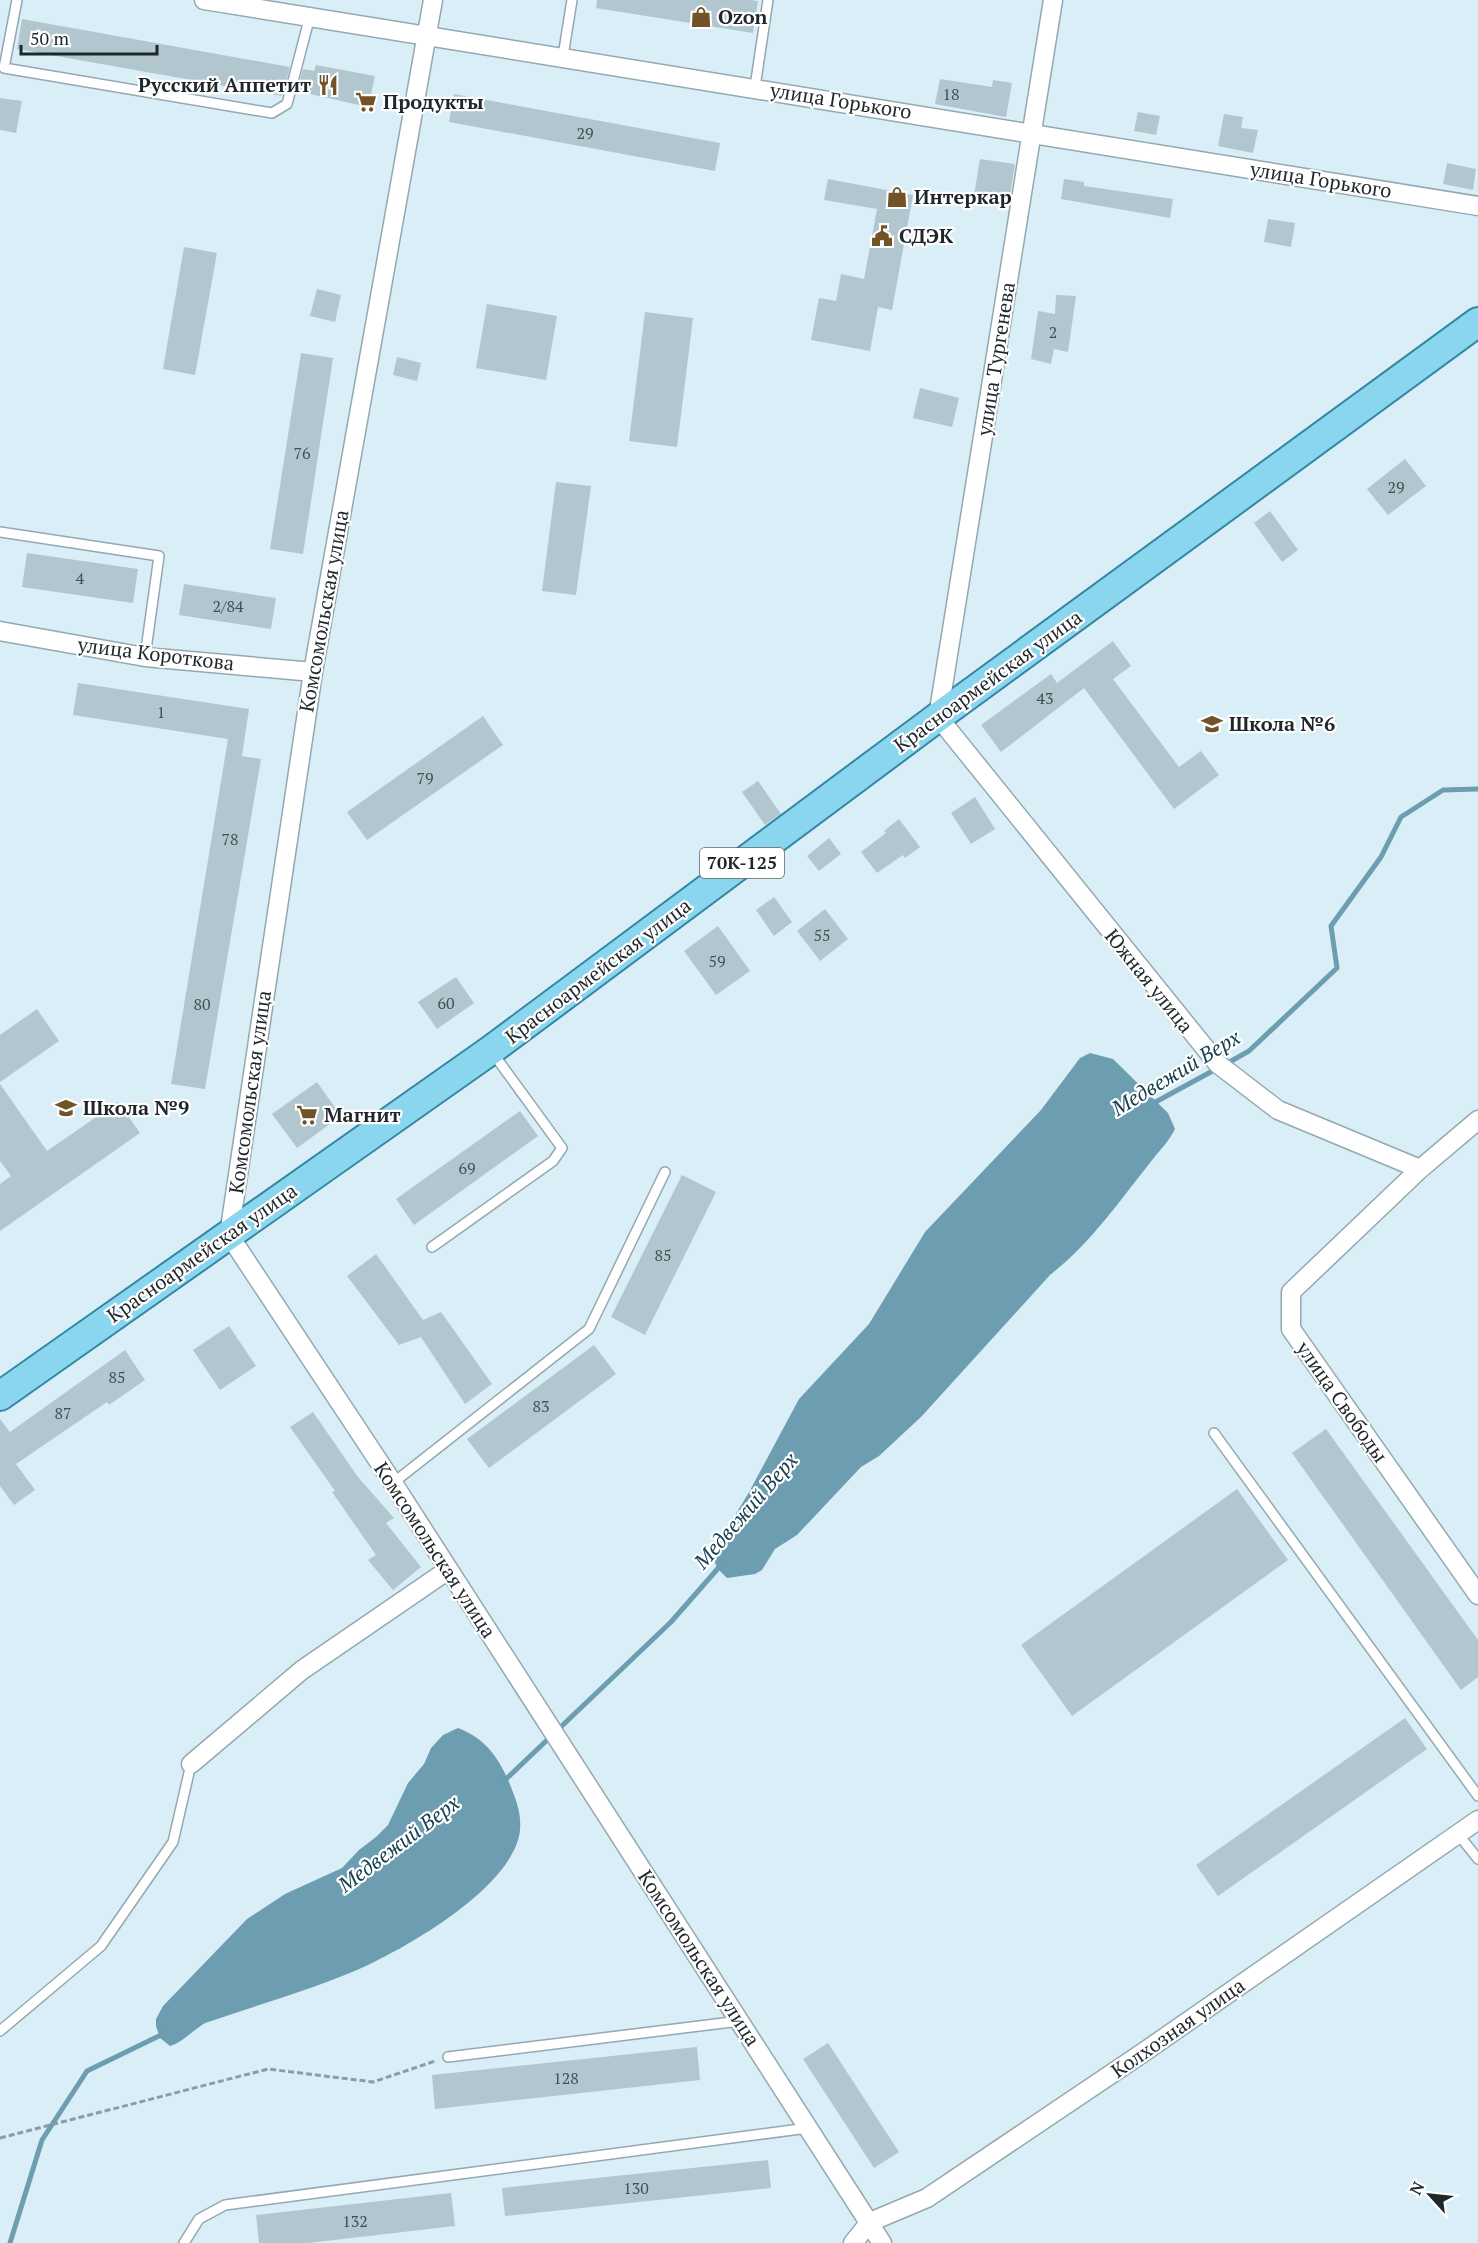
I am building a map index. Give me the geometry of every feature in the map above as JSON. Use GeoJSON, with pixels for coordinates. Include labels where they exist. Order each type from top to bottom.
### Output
{"type":"FeatureCollection","features":[{"type":"Feature","properties":{"kind":"main road","name":"Красноармейская улица"},"geometry":{"type":"LineString","coordinates":[[0,1395],[491,1050],[938,717],[1478,322]]}},
{"type":"Feature","properties":{"kind":"street","name":"улица Горького"},"geometry":{"type":"LineString","coordinates":[[204,0],[428,34],[1478,206]]}},
{"type":"Feature","properties":{"kind":"street","name":"Комсомольская улица"},"geometry":{"type":"LineString","coordinates":[[433,0],[313,672],[229,1235],[393,1483],[882,2243]]}},
{"type":"Feature","properties":{"kind":"street","name":"улица Тургенева"},"geometry":{"type":"LineString","coordinates":[[938,717],[1053,0]]}},
{"type":"Feature","properties":{"kind":"street","name":"улица Короткова"},"geometry":{"type":"LineString","coordinates":[[0,631],[145,657],[313,672]]}},
{"type":"Feature","properties":{"kind":"street","name":"Южная улица"},"geometry":{"type":"LineString","coordinates":[[938,717],[1218,1064],[1278,1110],[1420,1169]]}},
{"type":"Feature","properties":{"kind":"street","name":"улица Свободы"},"geometry":{"type":"LineString","coordinates":[[1478,1120],[1420,1169],[1291,1292],[1292,1329],[1478,1595]]}},
{"type":"Feature","properties":{"kind":"street"},"geometry":{"type":"LineString","coordinates":[[191,1764],[302,1670],[448,1569]]}},
{"type":"Feature","properties":{"kind":"street","name":"Колхозная улица"},"geometry":{"type":"LineString","coordinates":[[870,2222],[927,2198],[1141,2054],[1478,1820]]}},
{"type":"Feature","properties":{"kind":"street"},"geometry":{"type":"LineString","coordinates":[[853,2243],[870,2222]]}},
{"type":"Feature","properties":{"kind":"lane"},"geometry":{"type":"LineString","coordinates":[[17,0],[4,68],[272,114],[287,104],[310,16]]}},
{"type":"Feature","properties":{"kind":"lane"},"geometry":{"type":"LineString","coordinates":[[563,56],[572,0]]}},
{"type":"Feature","properties":{"kind":"lane"},"geometry":{"type":"LineString","coordinates":[[755,87],[768,0]]}},
{"type":"Feature","properties":{"kind":"lane"},"geometry":{"type":"LineString","coordinates":[[0,532],[159,556],[145,657]]}},
{"type":"Feature","properties":{"kind":"lane"},"geometry":{"type":"LineString","coordinates":[[432,1247],[553,1161],[562,1148],[491,1050]]}},
{"type":"Feature","properties":{"kind":"lane"},"geometry":{"type":"LineString","coordinates":[[393,1483],[589,1329],[665,1172]]}},
{"type":"Feature","properties":{"kind":"lane"},"geometry":{"type":"LineString","coordinates":[[1214,1433],[1478,1796]]}},
{"type":"Feature","properties":{"kind":"lane"},"geometry":{"type":"LineString","coordinates":[[0,2031],[101,1946],[173,1842],[191,1764]]}},
{"type":"Feature","properties":{"kind":"lane"},"geometry":{"type":"LineString","coordinates":[[1458,1834],[1478,1859]]}},
{"type":"Feature","properties":{"kind":"lane"},"geometry":{"type":"LineString","coordinates":[[448,2057],[740,2021]]}},
{"type":"Feature","properties":{"kind":"lane"},"geometry":{"type":"LineString","coordinates":[[184,2243],[200,2219],[225,2205],[809,2128]]}},
{"type":"Feature","properties":{"kind":"path"},"geometry":{"type":"LineString","coordinates":[[0,2138],[268,2069],[373,2082],[448,2057]]}},
{"type":"Feature","properties":{"kind":"water"},"geometry":{"type":"Polygon","coordinates":[[[1090,1053],[1113,1059],[1168,1113],[1175,1129],[1170,1137],[1092,1235],[1050,1275],[921,1417],[879,1456],[861,1467],[797,1535],[775,1549],[762,1570],[755,1574],[727,1578],[717,1568],[712,1553],[748,1494],[799,1399],[869,1324],[925,1232],[1041,1110],[1080,1058],[1090,1053]]]}},
{"type":"Feature","properties":{"kind":"water"},"geometry":{"type":"Polygon","coordinates":[[[458,1728],[479,1739],[494,1755],[505,1774],[518,1807],[520,1825],[517,1843],[507,1862],[493,1880],[453,1915],[431,1930],[368,1965],[308,1989],[205,2023],[170,2046],[160,2038],[156,2019],[163,2006],[247,1919],[285,1894],[342,1868],[359,1850],[376,1837],[388,1825],[408,1783],[424,1764],[431,1748],[443,1735],[458,1728]]]}},
{"type":"Feature","properties":{"kind":"building"},"geometry":{"type":"Polygon","coordinates":[[[597,0],[758,1],[753,33],[596,8],[597,0]]]}},
{"type":"Feature","properties":{"kind":"building"},"geometry":{"type":"Polygon","coordinates":[[[22,19],[290,67],[282,96],[17,49],[22,19]]]}},
{"type":"Feature","properties":{"kind":"building"},"geometry":{"type":"Polygon","coordinates":[[[316,65],[375,76],[368,107],[297,91],[303,69],[314,71],[316,65]]]}},
{"type":"Feature","properties":{"kind":"building"},"geometry":{"type":"Polygon","coordinates":[[[940,79],[992,87],[993,80],[1012,83],[1006,117],[935,104],[940,79]]]}},
{"type":"Feature","properties":{"kind":"building"},"geometry":{"type":"Polygon","coordinates":[[[454,94],[720,143],[715,171],[449,122],[454,94]]]}},
{"type":"Feature","properties":{"kind":"building"},"geometry":{"type":"Polygon","coordinates":[[[0,98],[22,101],[16,133],[0,130],[0,98]]]}},
{"type":"Feature","properties":{"kind":"building"},"geometry":{"type":"Polygon","coordinates":[[[1138,112],[1160,116],[1156,135],[1134,131],[1138,112]]]}},
{"type":"Feature","properties":{"kind":"building"},"geometry":{"type":"Polygon","coordinates":[[[1224,114],[1243,117],[1241,128],[1258,130],[1253,153],[1218,146],[1224,114]]]}},
{"type":"Feature","properties":{"kind":"building"},"geometry":{"type":"Polygon","coordinates":[[[980,159],[1015,164],[1009,201],[974,195],[980,159]]]}},
{"type":"Feature","properties":{"kind":"building"},"geometry":{"type":"Polygon","coordinates":[[[1447,163],[1476,169],[1473,190],[1443,184],[1447,163]]]}},
{"type":"Feature","properties":{"kind":"building"},"geometry":{"type":"Polygon","coordinates":[[[828,179],[913,195],[892,310],[878,307],[870,351],[811,340],[819,298],[836,301],[841,274],[864,279],[877,209],[824,200],[828,179]]]}},
{"type":"Feature","properties":{"kind":"building"},"geometry":{"type":"Polygon","coordinates":[[[1064,179],[1084,182],[1084,186],[1173,199],[1170,218],[1061,199],[1064,179]]]}},
{"type":"Feature","properties":{"kind":"building"},"geometry":{"type":"Polygon","coordinates":[[[1268,219],[1295,223],[1291,247],[1264,242],[1268,219]]]}},
{"type":"Feature","properties":{"kind":"building"},"geometry":{"type":"Polygon","coordinates":[[[184,247],[217,253],[195,375],[163,369],[184,247]]]}},
{"type":"Feature","properties":{"kind":"building"},"geometry":{"type":"Polygon","coordinates":[[[317,289],[341,295],[335,322],[310,316],[317,289]]]}},
{"type":"Feature","properties":{"kind":"building"},"geometry":{"type":"Polygon","coordinates":[[[1056,295],[1076,296],[1068,352],[1054,349],[1051,364],[1031,359],[1038,311],[1055,314],[1056,295]]]}},
{"type":"Feature","properties":{"kind":"building"},"geometry":{"type":"Polygon","coordinates":[[[487,304],[557,316],[546,380],[476,368],[487,304]]]}},
{"type":"Feature","properties":{"kind":"building"},"geometry":{"type":"Polygon","coordinates":[[[645,312],[693,318],[677,447],[629,441],[645,312]]]}},
{"type":"Feature","properties":{"kind":"building"},"geometry":{"type":"Polygon","coordinates":[[[301,353],[333,358],[303,554],[270,549],[301,353]]]}},
{"type":"Feature","properties":{"kind":"building"},"geometry":{"type":"Polygon","coordinates":[[[397,357],[421,363],[417,381],[393,375],[397,357]]]}},
{"type":"Feature","properties":{"kind":"building"},"geometry":{"type":"Polygon","coordinates":[[[920,388],[959,398],[952,427],[913,418],[920,388]]]}},
{"type":"Feature","properties":{"kind":"building"},"geometry":{"type":"Polygon","coordinates":[[[1405,459],[1426,486],[1388,515],[1367,489],[1405,459]]]}},
{"type":"Feature","properties":{"kind":"building"},"geometry":{"type":"Polygon","coordinates":[[[556,482],[591,486],[576,595],[542,591],[556,482]]]}},
{"type":"Feature","properties":{"kind":"building"},"geometry":{"type":"Polygon","coordinates":[[[1270,511],[1298,550],[1282,562],[1254,523],[1270,511]]]}},
{"type":"Feature","properties":{"kind":"building"},"geometry":{"type":"Polygon","coordinates":[[[27,553],[138,569],[133,603],[22,587],[27,553]]]}},
{"type":"Feature","properties":{"kind":"building"},"geometry":{"type":"Polygon","coordinates":[[[184,584],[276,598],[271,629],[179,615],[184,584]]]}},
{"type":"Feature","properties":{"kind":"building"},"geometry":{"type":"Polygon","coordinates":[[[1113,641],[1131,666],[1113,679],[1179,767],[1201,751],[1219,775],[1174,809],[1084,688],[1001,752],[981,725],[1051,674],[1057,683],[1113,641]]]}},
{"type":"Feature","properties":{"kind":"building"},"geometry":{"type":"Polygon","coordinates":[[[78,683],[249,709],[242,756],[261,759],[205,1089],[171,1084],[228,739],[73,715],[78,683]]]}},
{"type":"Feature","properties":{"kind":"building"},"geometry":{"type":"Polygon","coordinates":[[[483,716],[503,745],[367,840],[347,812],[483,716]]]}},
{"type":"Feature","properties":{"kind":"building"},"geometry":{"type":"Polygon","coordinates":[[[758,781],[781,814],[765,825],[742,792],[758,781]]]}},
{"type":"Feature","properties":{"kind":"building"},"geometry":{"type":"Polygon","coordinates":[[[975,797],[995,829],[971,844],[951,813],[975,797]]]}},
{"type":"Feature","properties":{"kind":"building"},"geometry":{"type":"Polygon","coordinates":[[[899,819],[920,847],[905,858],[903,855],[877,873],[861,852],[886,833],[884,831],[899,819]]]}},
{"type":"Feature","properties":{"kind":"building"},"geometry":{"type":"Polygon","coordinates":[[[829,838],[841,854],[819,871],[807,856],[829,838]]]}},
{"type":"Feature","properties":{"kind":"building"},"geometry":{"type":"Polygon","coordinates":[[[774,897],[792,922],[774,936],[756,910],[774,897]]]}},
{"type":"Feature","properties":{"kind":"building"},"geometry":{"type":"Polygon","coordinates":[[[825,909],[848,939],[820,961],[797,931],[825,909]]]}},
{"type":"Feature","properties":{"kind":"building"},"geometry":{"type":"Polygon","coordinates":[[[718,926],[750,971],[716,995],[684,951],[718,926]]]}},
{"type":"Feature","properties":{"kind":"building"},"geometry":{"type":"Polygon","coordinates":[[[456,977],[474,1003],[437,1029],[418,1002],[456,977]]]}},
{"type":"Feature","properties":{"kind":"building"},"geometry":{"type":"Polygon","coordinates":[[[37,1009],[59,1041],[0,1082],[0,1035],[37,1009]]]}},
{"type":"Feature","properties":{"kind":"building","name":"Магнит"},"geometry":{"type":"Polygon","coordinates":[[[317,1082],[341,1116],[297,1148],[272,1114],[317,1082]]]}},
{"type":"Feature","properties":{"kind":"building"},"geometry":{"type":"Polygon","coordinates":[[[0,1084],[47,1151],[118,1102],[140,1133],[0,1231],[0,1184],[11,1176],[0,1161],[0,1084]]]}},
{"type":"Feature","properties":{"kind":"building"},"geometry":{"type":"Polygon","coordinates":[[[520,1111],[538,1136],[414,1225],[396,1199],[520,1111]]]}},
{"type":"Feature","properties":{"kind":"building"},"geometry":{"type":"Polygon","coordinates":[[[682,1175],[716,1192],[645,1335],[611,1317],[682,1175]]]}},
{"type":"Feature","properties":{"kind":"building"},"geometry":{"type":"Polygon","coordinates":[[[376,1254],[423,1320],[441,1312],[492,1384],[465,1404],[421,1337],[399,1345],[347,1276],[376,1254]]]}},
{"type":"Feature","properties":{"kind":"building"},"geometry":{"type":"Polygon","coordinates":[[[229,1326],[256,1366],[220,1390],[193,1350],[229,1326]]]}},
{"type":"Feature","properties":{"kind":"building"},"geometry":{"type":"Polygon","coordinates":[[[594,1345],[616,1374],[489,1468],[467,1439],[594,1345]]]}},
{"type":"Feature","properties":{"kind":"building"},"geometry":{"type":"Polygon","coordinates":[[[125,1350],[145,1380],[109,1405],[107,1402],[16,1464],[35,1490],[14,1505],[0,1486],[0,1419],[10,1432],[125,1350]]]}},
{"type":"Feature","properties":{"kind":"building"},"geometry":{"type":"Polygon","coordinates":[[[313,1412],[358,1477],[394,1518],[386,1523],[421,1567],[393,1590],[368,1560],[376,1555],[290,1427],[313,1412]]]}},
{"type":"Feature","properties":{"kind":"building"},"geometry":{"type":"Polygon","coordinates":[[[1326,1429],[1478,1640],[1478,1677],[1461,1690],[1292,1453],[1326,1429]]]}},
{"type":"Feature","properties":{"kind":"building"},"geometry":{"type":"Polygon","coordinates":[[[1237,1489],[1288,1560],[1072,1716],[1021,1645],[1237,1489]]]}},
{"type":"Feature","properties":{"kind":"building"},"geometry":{"type":"Polygon","coordinates":[[[1405,1718],[1427,1749],[1218,1896],[1196,1865],[1405,1718]]]}},
{"type":"Feature","properties":{"kind":"building"},"geometry":{"type":"Polygon","coordinates":[[[828,2043],[899,2152],[874,2168],[803,2059],[828,2043]]]}},
{"type":"Feature","properties":{"kind":"building"},"geometry":{"type":"Polygon","coordinates":[[[697,2047],[700,2080],[435,2109],[432,2075],[697,2047]]]}},
{"type":"Feature","properties":{"kind":"building"},"geometry":{"type":"Polygon","coordinates":[[[768,2160],[771,2188],[505,2216],[502,2188],[768,2160]]]}},
{"type":"Feature","properties":{"kind":"building"},"geometry":{"type":"Polygon","coordinates":[[[451,2193],[455,2226],[308,2243],[259,2243],[256,2215],[451,2193]]]}},
{"type":"Feature","properties":{"kind":"waterway","name":"Медвежий Верх"},"geometry":{"type":"LineString","coordinates":[[1226,1064],[1249,1051],[1337,968],[1331,926],[1381,857],[1401,817],[1443,790],[1478,789]]}},
{"type":"Feature","properties":{"kind":"waterway","name":"Медвежий Верх"},"geometry":{"type":"LineString","coordinates":[[1152,1104],[1218,1068]]}},
{"type":"Feature","properties":{"kind":"waterway","name":"Медвежий Верх"},"geometry":{"type":"LineString","coordinates":[[504,1781],[671,1622],[721,1565]]}},
{"type":"Feature","properties":{"kind":"waterway","name":"Медвежий Верх"},"geometry":{"type":"LineString","coordinates":[[10,2243],[42,2140],[87,2071],[165,2033]]}},
{"type":"Feature","properties":{"kind":"place","name":"Ozon"},"geometry":{"type":"Point","coordinates":[701,17]}},
{"type":"Feature","properties":{"kind":"place","name":"Русский Аппетит"},"geometry":{"type":"Point","coordinates":[328,85]}},
{"type":"Feature","properties":{"kind":"place","name":"Продукты"},"geometry":{"type":"Point","coordinates":[366,102]}},
{"type":"Feature","properties":{"kind":"place","name":"Интеркар"},"geometry":{"type":"Point","coordinates":[897,197]}},
{"type":"Feature","properties":{"kind":"place","name":"СДЭК"},"geometry":{"type":"Point","coordinates":[882,236]}},
{"type":"Feature","properties":{"kind":"place","name":"Школа №6"},"geometry":{"type":"Point","coordinates":[1212,724]}},
{"type":"Feature","properties":{"kind":"place","name":"Школа №9"},"geometry":{"type":"Point","coordinates":[66,1108]}},
{"type":"Feature","properties":{"kind":"place","name":"Магнит"},"geometry":{"type":"Point","coordinates":[307,1115]}}]}
